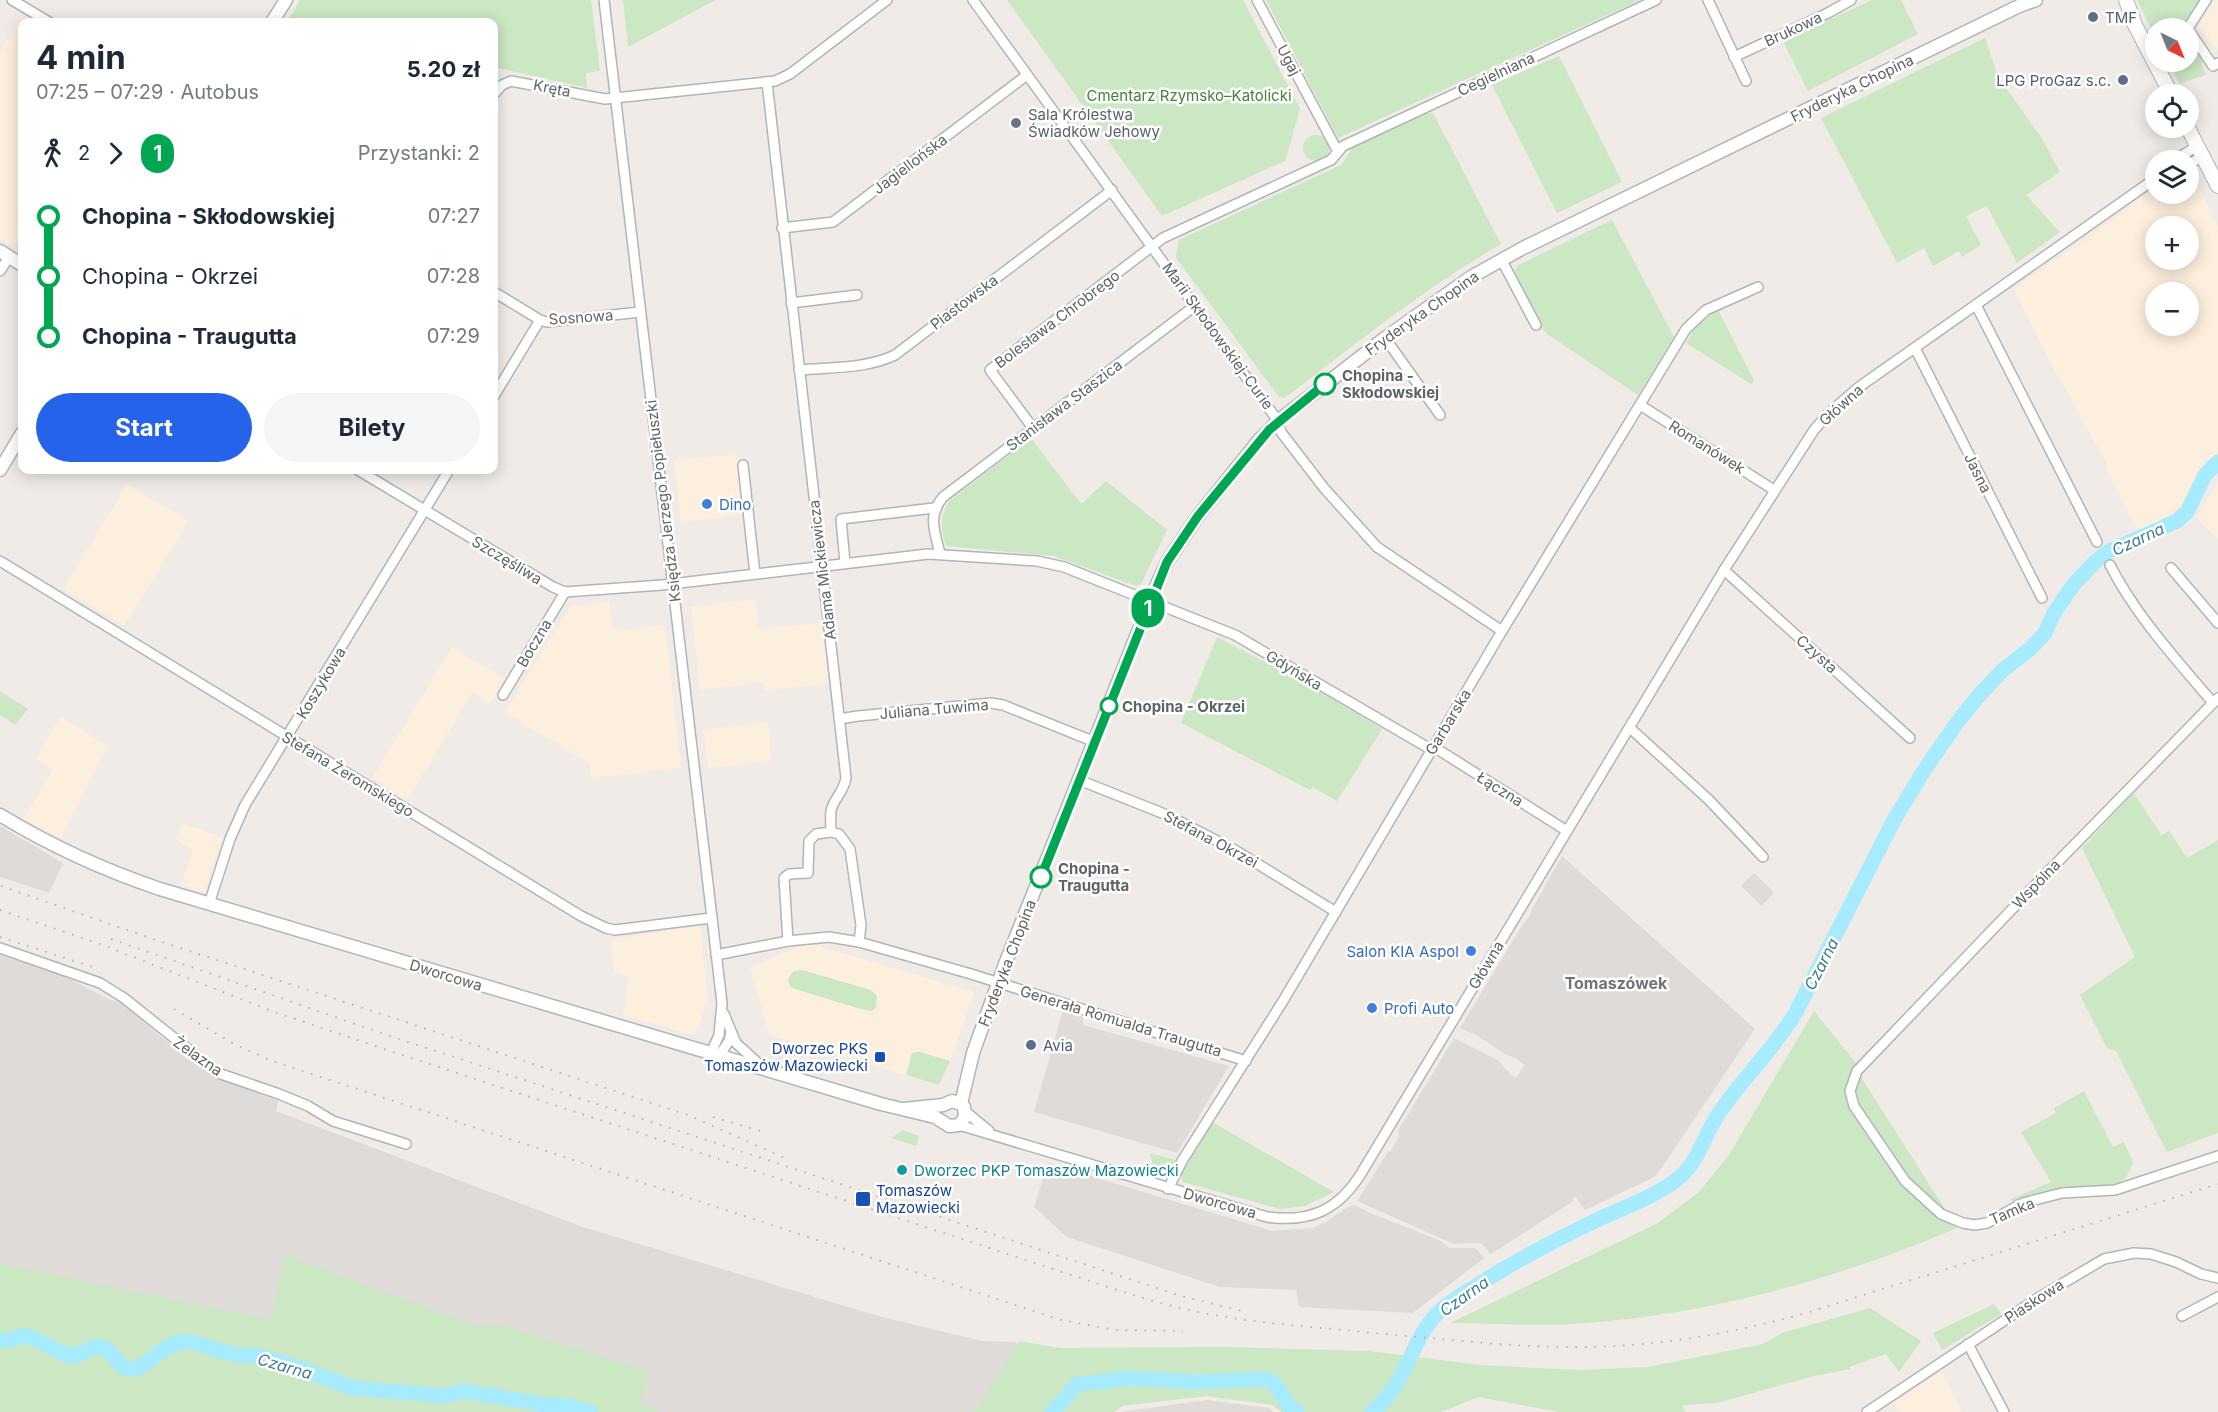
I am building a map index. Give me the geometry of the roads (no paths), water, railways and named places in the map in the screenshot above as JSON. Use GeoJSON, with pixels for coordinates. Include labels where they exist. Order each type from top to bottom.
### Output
{"type":"FeatureCollection","features":[{"type":"Feature","properties":{"kind":"main road"},"geometry":{"type":"LineString","coordinates":[[2118,0],[2135,25],[2166,84]]}},
{"type":"Feature","properties":{"kind":"main road"},"geometry":{"type":"LineString","coordinates":[[2126,0],[2135,25]]}},
{"type":"Feature","properties":{"kind":"main road"},"geometry":{"type":"LineString","coordinates":[[2193,138],[2218,186]]}},
{"type":"Feature","properties":{"kind":"street"},"geometry":{"type":"LineString","coordinates":[[12,0],[42,18]]}},
{"type":"Feature","properties":{"kind":"street"},"geometry":{"type":"LineString","coordinates":[[275,18],[286,0]]}},
{"type":"Feature","properties":{"kind":"street","name":"Księdza Jerzego Popiełuszki"},"geometry":{"type":"LineString","coordinates":[[604,0],[722,1003],[736,1042],[747,1056],[764,1069]]}},
{"type":"Feature","properties":{"kind":"street","name":"Kręta"},"geometry":{"type":"LineString","coordinates":[[498,90],[502,85],[517,81],[605,99],[767,82],[790,74],[887,0]]}},
{"type":"Feature","properties":{"kind":"street","name":"Marii Skłodowskiej-Curie"},"geometry":{"type":"LineString","coordinates":[[973,0],[1196,305],[1278,421],[1281,432],[1324,488],[1377,547],[1502,632]]}},
{"type":"Feature","properties":{"kind":"street","name":"Ugaj"},"geometry":{"type":"LineString","coordinates":[[1257,0],[1338,152]]}},
{"type":"Feature","properties":{"kind":"street","name":"Cegielniana"},"geometry":{"type":"LineString","coordinates":[[1153,246],[1173,233],[1331,160],[1343,146],[1656,0]]}},
{"type":"Feature","properties":{"kind":"street"},"geometry":{"type":"LineString","coordinates":[[1708,0],[1746,81]]}},
{"type":"Feature","properties":{"kind":"street","name":"Brukowa"},"geometry":{"type":"LineString","coordinates":[[1734,57],[1851,0]]}},
{"type":"Feature","properties":{"kind":"street","name":"Fryderyka Chopina"},"geometry":{"type":"LineString","coordinates":[[955,1105],[998,984],[1167,562],[1241,463],[1278,421],[1384,338],[1502,259],[2024,3],[2036,0]]}},
{"type":"Feature","properties":{"kind":"street"},"geometry":{"type":"LineString","coordinates":[[2195,18],[2206,0]]}},
{"type":"Feature","properties":{"kind":"street"},"geometry":{"type":"LineString","coordinates":[[2199,45],[2213,66],[2218,63]]}},
{"type":"Feature","properties":{"kind":"street","name":"Jagiellońska"},"geometry":{"type":"LineString","coordinates":[[782,228],[833,222],[1027,75]]}},
{"type":"Feature","properties":{"kind":"street","name":"Adama Mickiewicza"},"geometry":{"type":"LineString","coordinates":[[767,82],[846,778],[843,792],[831,812],[831,832]]}},
{"type":"Feature","properties":{"kind":"street","name":"Główna"},"geometry":{"type":"LineString","coordinates":[[1339,1200],[1356,1182],[1724,570],[1803,445],[1828,414],[1859,387],[2145,185]]}},
{"type":"Feature","properties":{"kind":"street","name":"Piastowska"},"geometry":{"type":"LineString","coordinates":[[799,370],[868,364],[895,355],[1112,190]]}},
{"type":"Feature","properties":{"kind":"street","name":"Bolesława Chrobrego"},"geometry":{"type":"LineString","coordinates":[[1033,428],[990,370],[1153,246]]}},
{"type":"Feature","properties":{"kind":"street"},"geometry":{"type":"LineString","coordinates":[[0,271],[4,254],[18,263]]}},
{"type":"Feature","properties":{"kind":"street"},"geometry":{"type":"LineString","coordinates":[[1502,259],[1536,325]]}},
{"type":"Feature","properties":{"kind":"street","name":"Garbarska"},"geometry":{"type":"LineString","coordinates":[[1168,1189],[1182,1161],[1246,1061],[1686,329],[1697,316],[1706,310],[1758,287]]}},
{"type":"Feature","properties":{"kind":"street","name":"Sosnowa"},"geometry":{"type":"LineString","coordinates":[[498,294],[540,320],[558,322],[640,312]]}},
{"type":"Feature","properties":{"kind":"street"},"geometry":{"type":"LineString","coordinates":[[791,303],[857,295]]}},
{"type":"Feature","properties":{"kind":"street","name":"Stanisława Staszica"},"geometry":{"type":"LineString","coordinates":[[934,508],[943,497],[1196,305]]}},
{"type":"Feature","properties":{"kind":"street"},"geometry":{"type":"LineString","coordinates":[[1976,305],[2097,542]]}},
{"type":"Feature","properties":{"kind":"street"},"geometry":{"type":"LineString","coordinates":[[498,389],[540,320]]}},
{"type":"Feature","properties":{"kind":"street"},"geometry":{"type":"LineString","coordinates":[[1384,338],[1440,415]]}},
{"type":"Feature","properties":{"kind":"street","name":"Jasna"},"geometry":{"type":"LineString","coordinates":[[1915,348],[2042,598]]}},
{"type":"Feature","properties":{"kind":"street","name":"Romanówek"},"geometry":{"type":"LineString","coordinates":[[1640,405],[1774,490]]}},
{"type":"Feature","properties":{"kind":"street"},"geometry":{"type":"LineString","coordinates":[[0,470],[18,440]]}},
{"type":"Feature","properties":{"kind":"street"},"geometry":{"type":"LineString","coordinates":[[743,465],[755,574]]}},
{"type":"Feature","properties":{"kind":"street","name":"Szczęśliwa"},"geometry":{"type":"LineString","coordinates":[[365,474],[565,592]]}},
{"type":"Feature","properties":{"kind":"street","name":"Koszykowa"},"geometry":{"type":"LineString","coordinates":[[208,904],[245,805],[447,474]]}},
{"type":"Feature","properties":{"kind":"street"},"geometry":{"type":"LineString","coordinates":[[845,563],[841,519],[934,508],[933,522],[940,554]]}},
{"type":"Feature","properties":{"kind":"street","name":"Gdyńska"},"geometry":{"type":"LineString","coordinates":[[673,583],[940,554],[1051,564],[1151,600],[1235,635],[1433,748]]}},
{"type":"Feature","properties":{"kind":"street","name":"Stefana Żeromskiego"},"geometry":{"type":"LineString","coordinates":[[0,561],[581,916],[606,928],[625,930],[711,918]]}},
{"type":"Feature","properties":{"kind":"street"},"geometry":{"type":"LineString","coordinates":[[2110,565],[2123,592],[2139,613],[2215,700]]}},
{"type":"Feature","properties":{"kind":"street"},"geometry":{"type":"LineString","coordinates":[[2171,568],[2218,623]]}},
{"type":"Feature","properties":{"kind":"street","name":"Czysta"},"geometry":{"type":"LineString","coordinates":[[1724,570],[1910,738]]}},
{"type":"Feature","properties":{"kind":"street"},"geometry":{"type":"LineString","coordinates":[[565,592],[673,583]]}},
{"type":"Feature","properties":{"kind":"street","name":"Boczna"},"geometry":{"type":"LineString","coordinates":[[503,695],[565,592]]}},
{"type":"Feature","properties":{"kind":"street","name":"Wspólna"},"geometry":{"type":"LineString","coordinates":[[1857,1071],[2215,700]]}},
{"type":"Feature","properties":{"kind":"street","name":"Juliana Tuwima"},"geometry":{"type":"LineString","coordinates":[[839,719],[991,703],[1003,705],[1095,742]]}},
{"type":"Feature","properties":{"kind":"street"},"geometry":{"type":"LineString","coordinates":[[1630,728],[1709,800],[1763,857]]}},
{"type":"Feature","properties":{"kind":"street","name":"Łączna"},"geometry":{"type":"LineString","coordinates":[[1433,748],[1567,831]]}},
{"type":"Feature","properties":{"kind":"street","name":"Stefana Okrzei"},"geometry":{"type":"LineString","coordinates":[[1079,780],[1167,815],[1235,850],[1336,912]]}},
{"type":"Feature","properties":{"kind":"street","name":"Dworcowa"},"geometry":{"type":"LineString","coordinates":[[0,815],[64,851],[124,878],[941,1120],[949,1126],[959,1125],[1168,1189],[1267,1217],[1278,1218],[1297,1218],[1314,1214],[1339,1200]]}},
{"type":"Feature","properties":{"kind":"street"},"geometry":{"type":"LineString","coordinates":[[788,941],[784,878],[789,874],[808,873],[808,840],[816,834],[831,832],[839,834],[850,849],[861,925],[859,942]]}},
{"type":"Feature","properties":{"kind":"street","name":"Generała Romualda Traugutta"},"geometry":{"type":"LineString","coordinates":[[716,955],[788,941],[828,937],[859,942],[1237,1056],[1246,1061]]}},
{"type":"Feature","properties":{"kind":"street","name":"Żelazna"},"geometry":{"type":"LineString","coordinates":[[0,948],[100,983],[124,998],[193,1055],[219,1073],[289,1098],[333,1121],[406,1144]]}},
{"type":"Feature","properties":{"kind":"street","name":"Księdza Jerzego Popiełuszki"},"geometry":{"type":"LineString","coordinates":[[715,1054],[722,1003]]}},
{"type":"Feature","properties":{"kind":"street"},"geometry":{"type":"LineString","coordinates":[[715,1054],[729,1041],[731,1031]]}},
{"type":"Feature","properties":{"kind":"street","name":"Tamka"},"geometry":{"type":"LineString","coordinates":[[1857,1071],[1850,1091],[1854,1106],[1905,1181],[1941,1214],[1963,1223],[1975,1225],[1987,1222],[2023,1203],[2062,1193],[2115,1190],[2218,1156]]}},
{"type":"Feature","properties":{"kind":"street"},"geometry":{"type":"LineString","coordinates":[[941,1120],[940,1115],[955,1105],[963,1122],[959,1125]]}},
{"type":"Feature","properties":{"kind":"street","name":"Dworcowa"},"geometry":{"type":"LineString","coordinates":[[903,1109],[955,1105],[996,1136]]}},
{"type":"Feature","properties":{"kind":"street","name":"Piaskowa"},"geometry":{"type":"LineString","coordinates":[[1867,1412],[2092,1264],[2115,1256],[2134,1253],[2151,1254],[2176,1262],[2201,1274],[2218,1278]]}},
{"type":"Feature","properties":{"kind":"street"},"geometry":{"type":"LineString","coordinates":[[2182,1316],[2218,1297]]}},
{"type":"Feature","properties":{"kind":"street"},"geometry":{"type":"LineString","coordinates":[[1968,1344],[2004,1412]]}},
{"type":"Feature","properties":{"kind":"waterway","name":"Czarna"},"geometry":{"type":"LineString","coordinates":[[1372,1412],[1394,1387],[1423,1332],[1447,1304],[1555,1241],[1649,1197],[1667,1187],[1683,1174],[1695,1158],[1719,1113],[1796,1012],[1894,820],[1956,724],[2004,669],[2030,649],[2045,633],[2054,613],[2074,584],[2095,562],[2109,551],[2177,521],[2187,512],[2205,475],[2218,462]]}},
{"type":"Feature","properties":{"kind":"waterway","name":"Czarna"},"geometry":{"type":"LineString","coordinates":[[0,1340],[7,1341],[28,1336],[69,1356],[97,1346],[107,1349],[121,1365],[128,1369],[135,1369],[143,1365],[168,1347],[180,1342],[192,1342],[235,1355],[258,1356],[303,1369],[352,1388],[444,1396],[464,1391],[546,1405],[569,1406],[590,1412]]}},
{"type":"Feature","properties":{"kind":"waterway","name":"Czarna"},"geometry":{"type":"LineString","coordinates":[[1052,1412],[1078,1384],[1131,1378],[1197,1382],[1270,1380],[1288,1405],[1297,1412]]}},
{"type":"Feature","properties":{"kind":"railway"},"geometry":{"type":"LineString","coordinates":[[1,886],[147,937],[688,1115],[787,1159]]}},
{"type":"Feature","properties":{"kind":"railway"},"geometry":{"type":"LineString","coordinates":[[0,910],[100,944],[269,1010],[1111,1288],[1191,1311],[1267,1323],[1534,1346],[1615,1346],[1670,1341],[1752,1327],[1806,1313],[2218,1184]]}},
{"type":"Feature","properties":{"kind":"railway"},"geometry":{"type":"LineString","coordinates":[[0,937],[99,969]]}},
{"type":"Feature","properties":{"kind":"railway"},"geometry":{"type":"LineString","coordinates":[[111,939],[387,1035],[1181,1296],[1242,1311]]}},
{"type":"Feature","properties":{"kind":"railway"},"geometry":{"type":"LineString","coordinates":[[174,1009],[234,1044],[272,1061],[1061,1320],[1115,1330],[1183,1331]]}},
{"type":"Feature","properties":{"kind":"railway"},"geometry":{"type":"LineString","coordinates":[[713,1117],[764,1132]]}},
{"type":"Feature","properties":{"kind":"place","name":"TMF"},"geometry":{"type":"Point","coordinates":[2093,17]}},
{"type":"Feature","properties":{"kind":"place","name":"LPG ProGaz s.c."},"geometry":{"type":"Point","coordinates":[2123,80]}},
{"type":"Feature","properties":{"kind":"place","name":"Sala Królestwa Świadków Jehowy"},"geometry":{"type":"Point","coordinates":[1016,123]}},
{"type":"Feature","properties":{"kind":"place","name":"Chopina - Skłodowskiej"},"geometry":{"type":"Point","coordinates":[1325,384]}},
{"type":"Feature","properties":{"kind":"place","name":"Dino"},"geometry":{"type":"Point","coordinates":[707,504]}},
{"type":"Feature","properties":{"kind":"place","name":"Chopina - Okrzei"},"geometry":{"type":"Point","coordinates":[1109,706]}},
{"type":"Feature","properties":{"kind":"place","name":"Chopina - Traugutta"},"geometry":{"type":"Point","coordinates":[1041,877]}},
{"type":"Feature","properties":{"kind":"place","name":"Salon KIA Aspol"},"geometry":{"type":"Point","coordinates":[1471,951]}},
{"type":"Feature","properties":{"kind":"place","name":"Profi Auto"},"geometry":{"type":"Point","coordinates":[1372,1008]}},
{"type":"Feature","properties":{"kind":"place","name":"Avia"},"geometry":{"type":"Point","coordinates":[1031,1045]}},
{"type":"Feature","properties":{"kind":"place","name":"Dworzec PKS Tomaszów Mazowiecki"},"geometry":{"type":"Point","coordinates":[880,1057]}},
{"type":"Feature","properties":{"kind":"place","name":"Dworzec PKP Tomaszów Mazowiecki"},"geometry":{"type":"Point","coordinates":[902,1170]}},
{"type":"Feature","properties":{"kind":"place","name":"Tomaszów Mazowiecki"},"geometry":{"type":"Point","coordinates":[863,1199]}},
{"type":"Feature","properties":{"kind":"district","name":"Tomaszówek"},"geometry":{"type":"Point","coordinates":[1616,983]}},
{"type":"Feature","properties":{"kind":"park label","name":"Cmentarz Rzymsko–Katolicki"},"geometry":{"type":"Point","coordinates":[1189,95]}}]}
